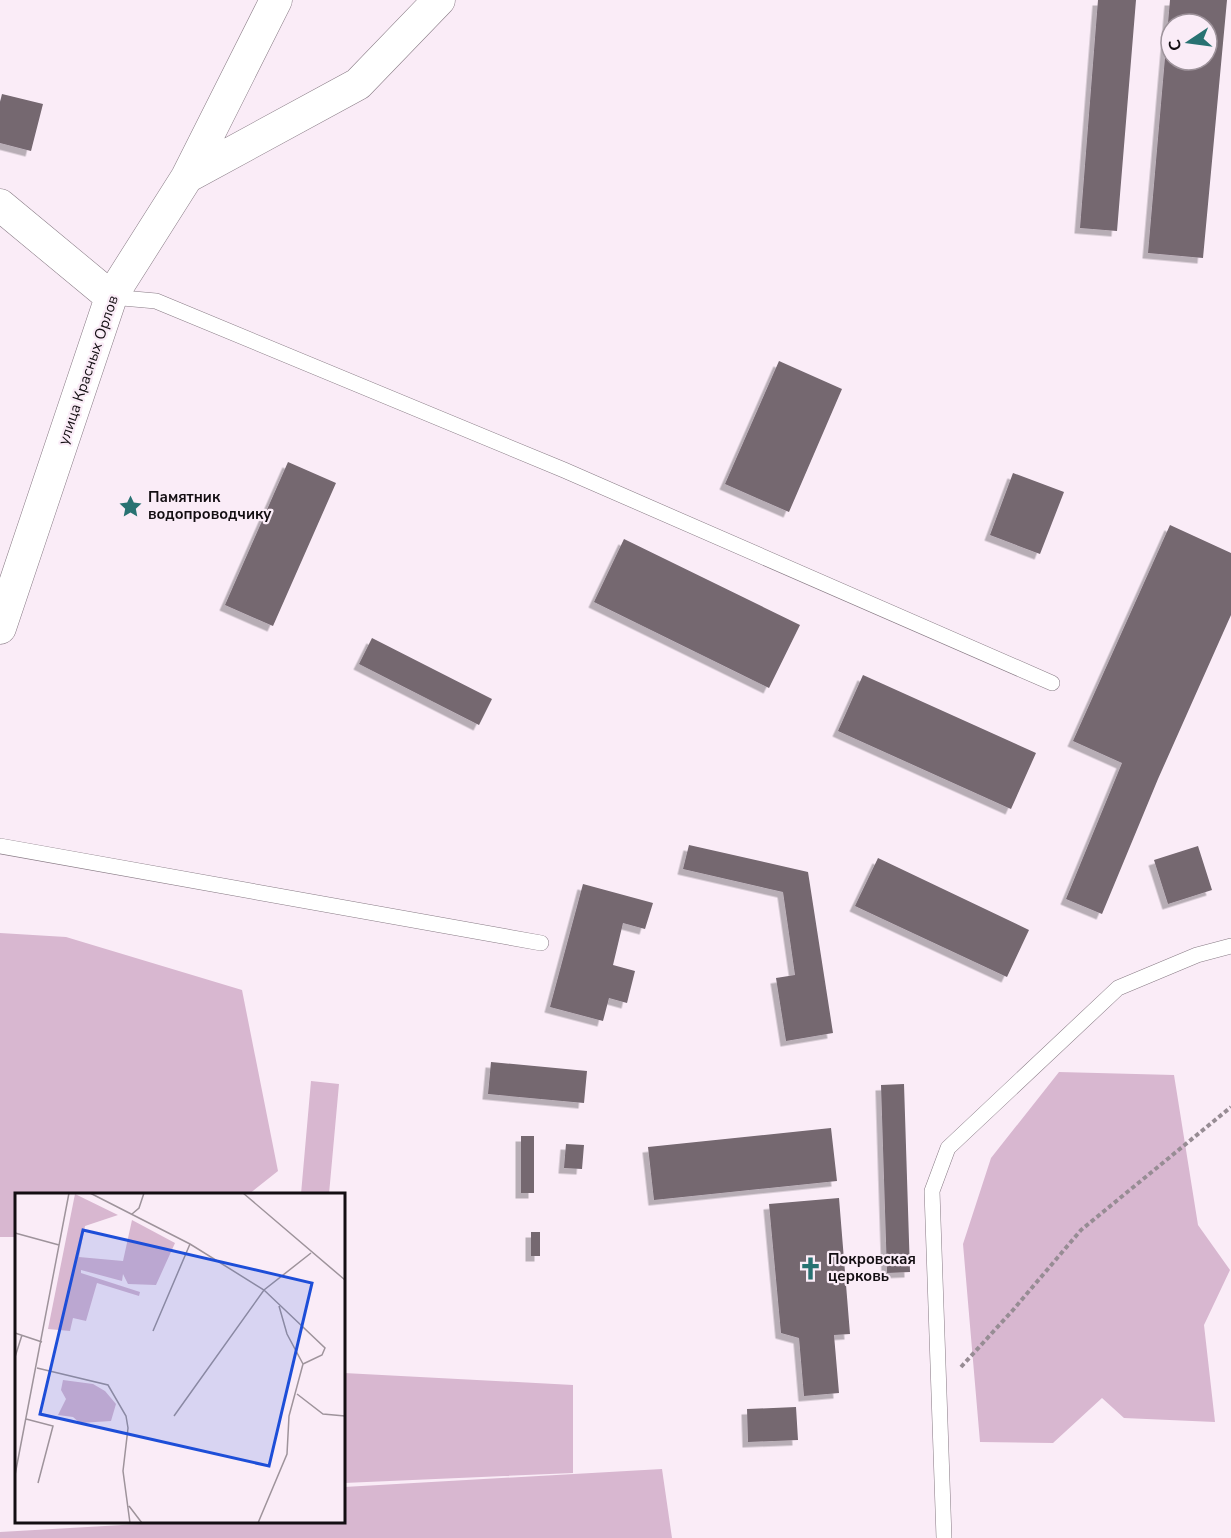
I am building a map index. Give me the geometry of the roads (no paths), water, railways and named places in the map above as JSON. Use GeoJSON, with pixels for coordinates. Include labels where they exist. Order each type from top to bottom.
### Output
{"type":"FeatureCollection","features":[{"type":"Feature","properties":{"kind":"street","name":"улица Красных Орлов"},"geometry":{"type":"LineString","coordinates":[[0,628],[111,297],[187,177],[276,0]]}},
{"type":"Feature","properties":{"kind":"street"},"geometry":{"type":"LineString","coordinates":[[187,177],[358,84],[439,0]]}},
{"type":"Feature","properties":{"kind":"street"},"geometry":{"type":"LineString","coordinates":[[0,205],[111,297]]}},
{"type":"Feature","properties":{"kind":"lane"},"geometry":{"type":"LineString","coordinates":[[111,297],[156,301],[564,470],[1052,683]]}},
{"type":"Feature","properties":{"kind":"lane"},"geometry":{"type":"LineString","coordinates":[[0,846],[541,943]]}},
{"type":"Feature","properties":{"kind":"lane"},"geometry":{"type":"LineString","coordinates":[[944,1538],[932,1191],[948,1148],[1118,988],[1197,955],[1231,946]]}},
{"type":"Feature","properties":{"kind":"place","name":"Памятник водопроводчику"},"geometry":{"type":"Point","coordinates":[130,506]}},
{"type":"Feature","properties":{"kind":"place","name":"Покровская церковь"},"geometry":{"type":"Point","coordinates":[810,1268]}}]}
